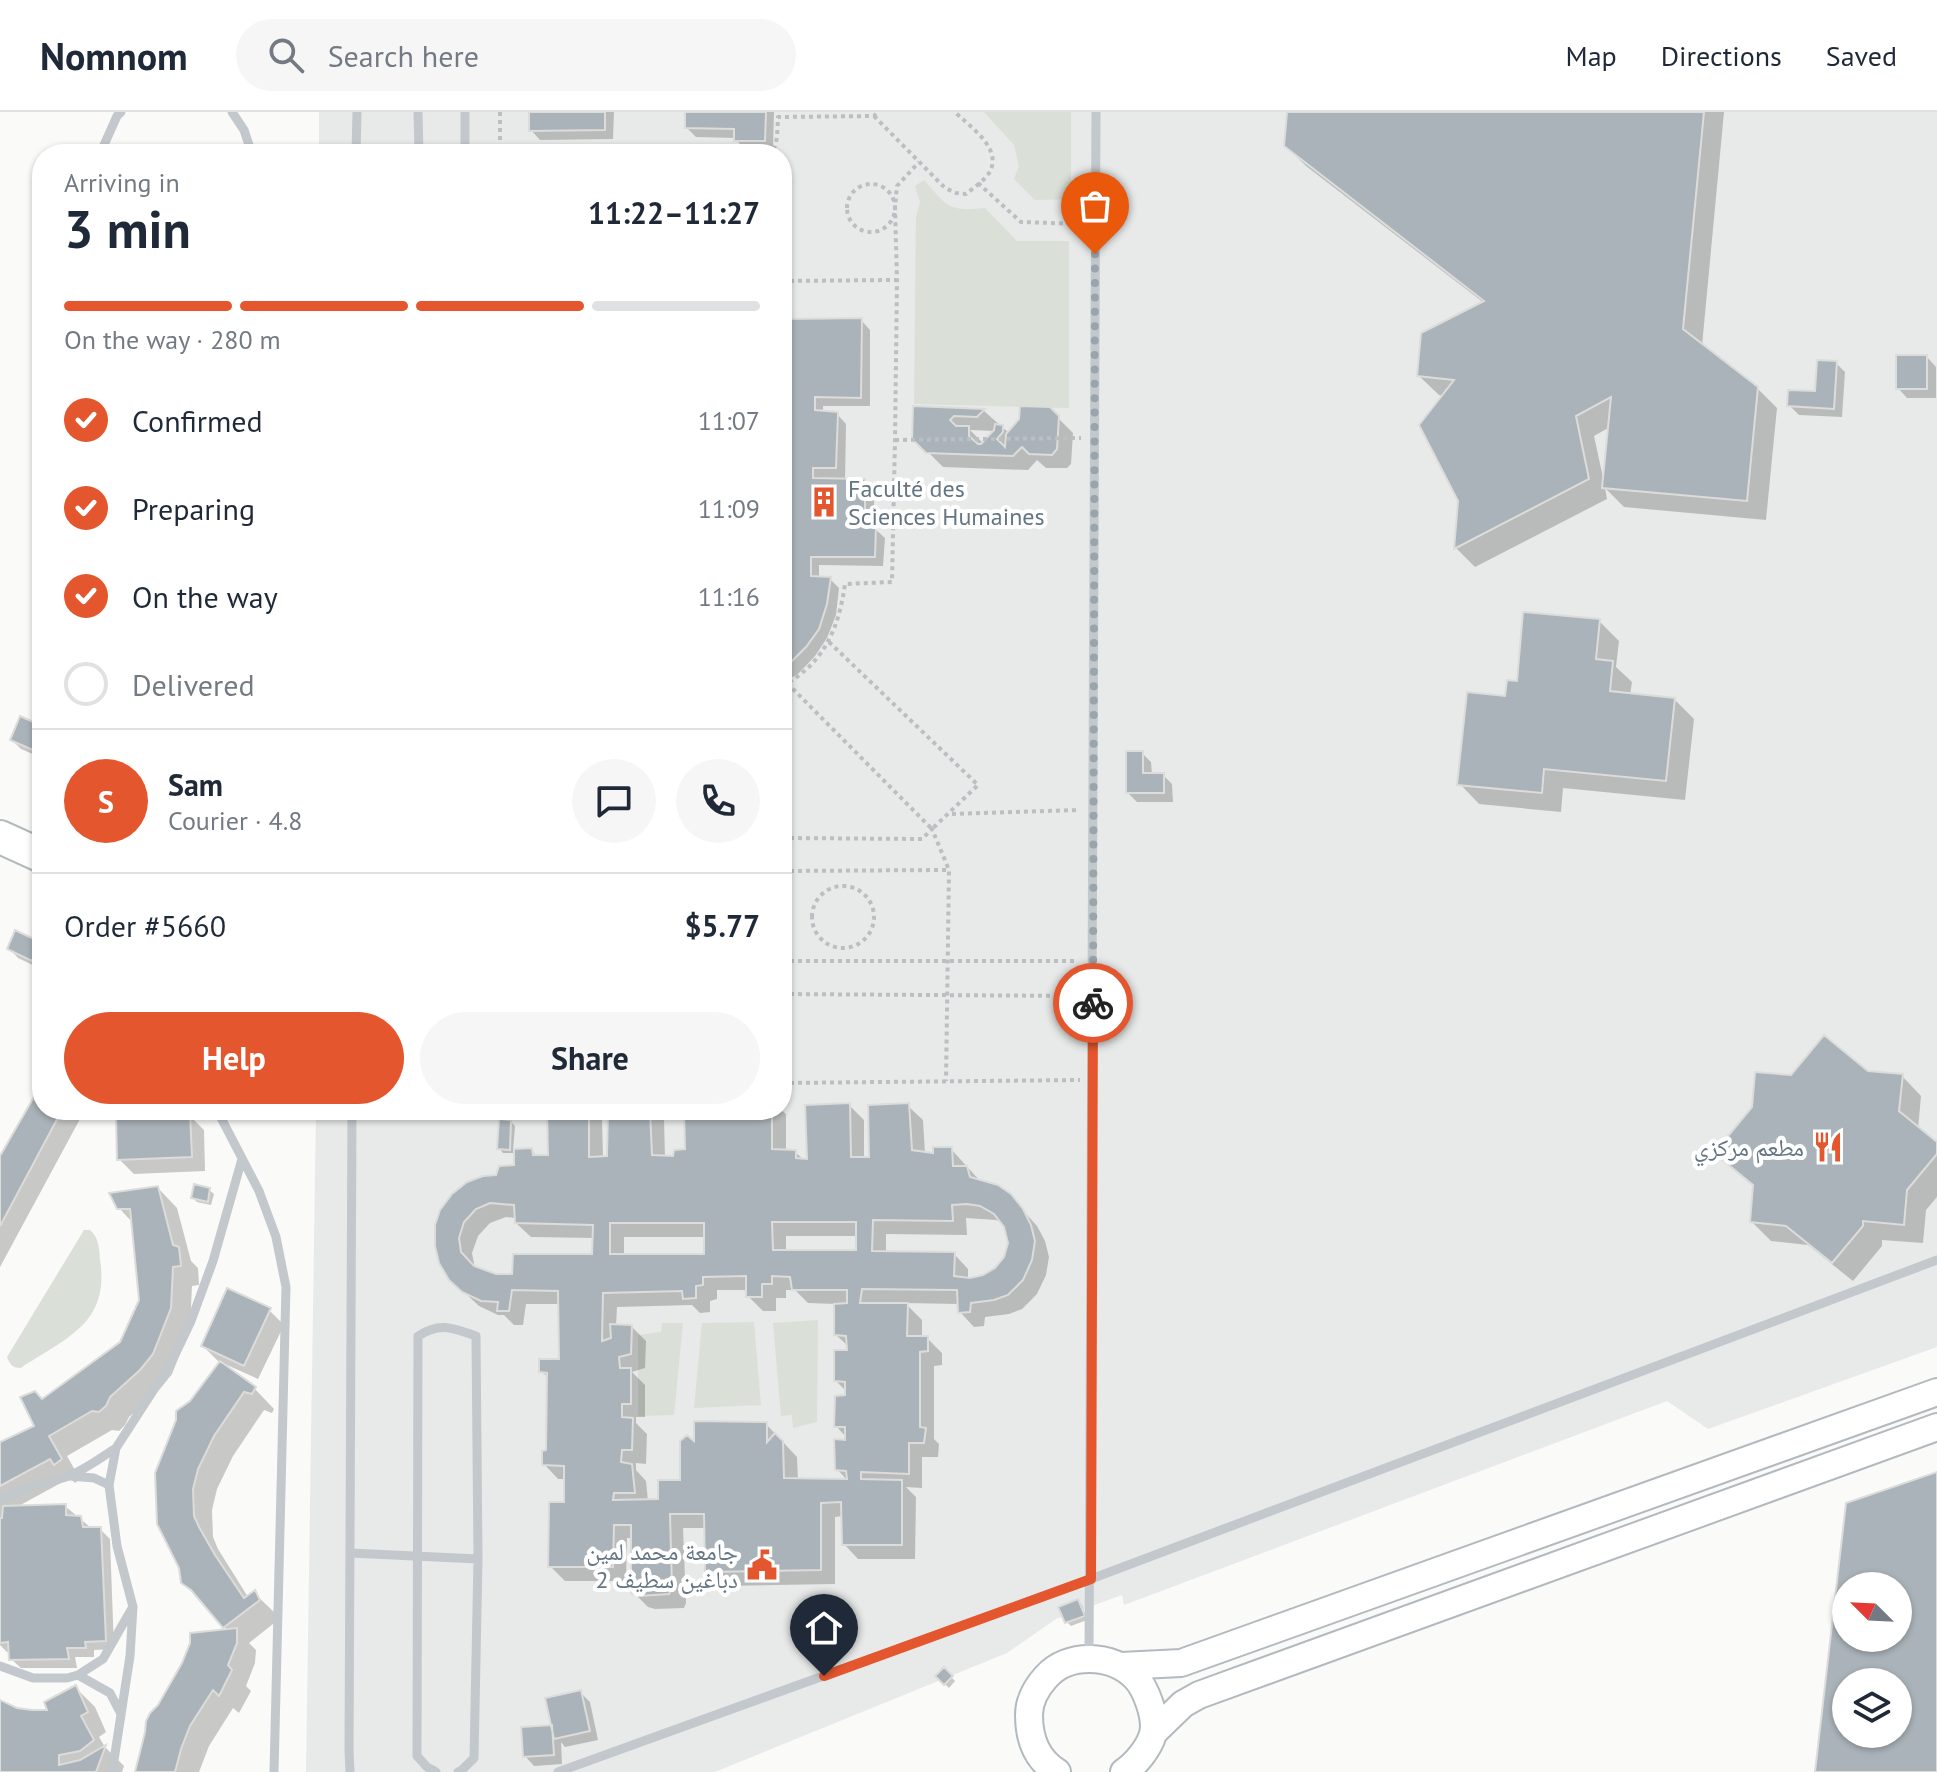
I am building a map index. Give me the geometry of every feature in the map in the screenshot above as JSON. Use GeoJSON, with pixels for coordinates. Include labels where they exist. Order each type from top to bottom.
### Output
{"type":"FeatureCollection","features":[{"type":"Feature","properties":{"kind":"highway"},"geometry":{"type":"LineString","coordinates":[[0,837],[32,851]]}},
{"type":"Feature","properties":{"kind":"main road"},"geometry":{"type":"LineString","coordinates":[[1052,1770],[1035,1750],[1029,1730],[1029,1708],[1036,1689],[1050,1672],[1068,1661],[1089,1658],[1121,1666],[1181,1663],[1937,1392]]}},
{"type":"Feature","properties":{"kind":"main road"},"geometry":{"type":"LineString","coordinates":[[1124,1772],[1152,1751],[1183,1704],[1199,1695],[1937,1427]]}},
{"type":"Feature","properties":{"kind":"main road"},"geometry":{"type":"LineString","coordinates":[[1121,1666],[1136,1677],[1146,1693],[1152,1710],[1152,1751]]}},
{"type":"Feature","properties":{"kind":"lane"},"geometry":{"type":"LineString","coordinates":[[104,144],[121,112]]}},
{"type":"Feature","properties":{"kind":"lane"},"geometry":{"type":"LineString","coordinates":[[232,112],[249,144]]}},
{"type":"Feature","properties":{"kind":"lane"},"geometry":{"type":"LineString","coordinates":[[356,144],[357,112]]}},
{"type":"Feature","properties":{"kind":"lane"},"geometry":{"type":"LineString","coordinates":[[418,112],[419,144]]}},
{"type":"Feature","properties":{"kind":"lane"},"geometry":{"type":"LineString","coordinates":[[465,112],[465,144]]}},
{"type":"Feature","properties":{"kind":"lane"},"geometry":{"type":"LineString","coordinates":[[1089,1658],[1096,112]]}},
{"type":"Feature","properties":{"kind":"lane"},"geometry":{"type":"LineString","coordinates":[[222,1120],[259,1191],[276,1237],[286,1287],[274,1772]]}},
{"type":"Feature","properties":{"kind":"lane"},"geometry":{"type":"LineString","coordinates":[[350,1772],[352,1120]]}},
{"type":"Feature","properties":{"kind":"lane"},"geometry":{"type":"LineString","coordinates":[[113,1772],[130,1656],[133,1607],[117,1546],[109,1485],[116,1448],[171,1363],[191,1321],[213,1261],[242,1159]]}},
{"type":"Feature","properties":{"kind":"lane"},"geometry":{"type":"LineString","coordinates":[[558,1772],[1091,1579],[1937,1260]]}},
{"type":"Feature","properties":{"kind":"lane"},"geometry":{"type":"LineString","coordinates":[[436,1772],[417,1756],[418,1336],[433,1327],[453,1328],[476,1336],[478,1559],[474,1758],[458,1772]]}},
{"type":"Feature","properties":{"kind":"lane"},"geometry":{"type":"LineString","coordinates":[[0,1502],[36,1485],[69,1476],[116,1448]]}},
{"type":"Feature","properties":{"kind":"lane"},"geometry":{"type":"LineString","coordinates":[[69,1476],[94,1478],[109,1485]]}},
{"type":"Feature","properties":{"kind":"lane"},"geometry":{"type":"LineString","coordinates":[[350,1553],[478,1559]]}},
{"type":"Feature","properties":{"kind":"lane"},"geometry":{"type":"LineString","coordinates":[[0,1666],[33,1678],[78,1675],[103,1659],[133,1607]]}},
{"type":"Feature","properties":{"kind":"lane"},"geometry":{"type":"LineString","coordinates":[[78,1675],[110,1693],[121,1714]]}},
{"type":"Feature","properties":{"kind":"path"},"geometry":{"type":"LineString","coordinates":[[500,112],[500,144]]}},
{"type":"Feature","properties":{"kind":"path"},"geometry":{"type":"LineString","coordinates":[[775,144],[778,117],[876,114],[945,188],[966,194],[990,172],[993,158],[988,144],[955,112]]}},
{"type":"Feature","properties":{"kind":"path"},"geometry":{"type":"LineString","coordinates":[[792,679],[818,657],[828,641],[840,616],[845,584],[892,582],[897,280],[895,207],[883,186],[870,183],[854,190],[847,208],[852,223],[859,229],[881,230],[893,218],[895,207],[897,186],[919,162]]}},
{"type":"Feature","properties":{"kind":"path"},"geometry":{"type":"LineString","coordinates":[[978,183],[1021,222],[1095,224]]}},
{"type":"Feature","properties":{"kind":"path"},"geometry":{"type":"LineString","coordinates":[[792,281],[897,280]]}},
{"type":"Feature","properties":{"kind":"path"},"geometry":{"type":"LineString","coordinates":[[895,440],[1094,438]]}},
{"type":"Feature","properties":{"kind":"path"},"geometry":{"type":"LineString","coordinates":[[792,838],[922,839],[978,785],[828,641]]}},
{"type":"Feature","properties":{"kind":"path"},"geometry":{"type":"LineString","coordinates":[[792,692],[932,829],[949,870],[946,1081]]}},
{"type":"Feature","properties":{"kind":"path"},"geometry":{"type":"LineString","coordinates":[[950,814],[1093,809]]}},
{"type":"Feature","properties":{"kind":"path"},"geometry":{"type":"LineString","coordinates":[[792,871],[949,870]]}},
{"type":"Feature","properties":{"kind":"path"},"geometry":{"type":"LineString","coordinates":[[843,885],[857,888],[865,894],[875,914],[870,933],[863,941],[843,948],[823,941],[816,932],[812,911],[823,893],[843,885]]}},
{"type":"Feature","properties":{"kind":"path"},"geometry":{"type":"LineString","coordinates":[[792,961],[1093,961]]}},
{"type":"Feature","properties":{"kind":"path"},"geometry":{"type":"LineString","coordinates":[[792,994],[1093,996]]}},
{"type":"Feature","properties":{"kind":"path"},"geometry":{"type":"LineString","coordinates":[[792,1083],[1093,1080]]}},
{"type":"Feature","properties":{"kind":"shaded area"},"geometry":{"type":"Polygon","coordinates":[[[319,112],[1937,112],[1937,1347],[1708,1429],[1667,1401],[1124,1605],[1122,1595],[1056,1619],[1007,1653],[715,1772],[306,1772],[316,1120],[792,1120],[792,144],[319,144],[319,112]]]}},
{"type":"Feature","properties":{"kind":"shaded area"},"geometry":{"type":"Polygon","coordinates":[[[984,112],[1071,112],[1071,199],[1035,200],[1014,179],[1019,166],[1014,145],[984,112]]]}},
{"type":"Feature","properties":{"kind":"shaded area"},"geometry":{"type":"Polygon","coordinates":[[[924,180],[949,205],[963,209],[985,208],[1017,241],[1069,241],[1069,408],[914,404],[916,218],[920,202],[915,186],[924,180]]]}},
{"type":"Feature","properties":{"kind":"shaded area"},"geometry":{"type":"Polygon","coordinates":[[[84,1230],[90,1230],[95,1236],[100,1255],[101,1281],[92,1314],[69,1337],[21,1368],[14,1367],[7,1357],[84,1230]]]}},
{"type":"Feature","properties":{"kind":"shaded area"},"geometry":{"type":"Polygon","coordinates":[[[818,1320],[817,1422],[793,1428],[792,1415],[781,1416],[773,1323],[818,1320]]]}},
{"type":"Feature","properties":{"kind":"shaded area"},"geometry":{"type":"Polygon","coordinates":[[[754,1322],[761,1405],[694,1408],[702,1323],[754,1322]]]}},
{"type":"Feature","properties":{"kind":"shaded area"},"geometry":{"type":"Polygon","coordinates":[[[662,1323],[683,1323],[674,1415],[638,1416],[638,1335],[661,1332],[662,1323]]]}},
{"type":"Feature","properties":{"kind":"building"},"geometry":{"type":"Polygon","coordinates":[[[529,112],[605,112],[605,130],[529,131],[529,112]]]}},
{"type":"Feature","properties":{"kind":"building"},"geometry":{"type":"Polygon","coordinates":[[[685,112],[766,112],[765,141],[734,141],[734,129],[685,128],[685,112]]]}},
{"type":"Feature","properties":{"kind":"building"},"geometry":{"type":"Polygon","coordinates":[[[1287,112],[1704,112],[1683,329],[1758,387],[1747,501],[1602,488],[1611,397],[1576,416],[1589,479],[1454,549],[1458,501],[1419,425],[1454,380],[1417,376],[1421,333],[1484,301],[1284,146],[1287,112]]]}},
{"type":"Feature","properties":{"kind":"building","name":"Faculté des Sciences Humaines"},"geometry":{"type":"Polygon","coordinates":[[[862,318],[861,398],[815,397],[815,410],[838,412],[836,468],[813,468],[813,478],[865,479],[865,525],[876,526],[875,557],[811,557],[811,576],[831,577],[827,604],[819,629],[792,661],[792,319],[862,318]]]}},
{"type":"Feature","properties":{"kind":"building"},"geometry":{"type":"Polygon","coordinates":[[[1896,355],[1927,355],[1927,389],[1896,389],[1896,355]]]}},
{"type":"Feature","properties":{"kind":"building"},"geometry":{"type":"Polygon","coordinates":[[[1817,360],[1837,361],[1834,409],[1787,406],[1788,390],[1815,391],[1817,360]]]}},
{"type":"Feature","properties":{"kind":"building"},"geometry":{"type":"Polygon","coordinates":[[[913,406],[985,409],[977,417],[954,416],[950,420],[956,426],[969,426],[969,436],[978,444],[994,430],[995,424],[1003,425],[1003,432],[997,439],[1005,447],[1006,434],[1019,419],[1020,406],[1050,407],[1059,416],[1057,449],[1052,455],[1029,454],[1022,447],[1013,456],[926,453],[912,439],[913,406]]]}},
{"type":"Feature","properties":{"kind":"building"},"geometry":{"type":"Polygon","coordinates":[[[1523,612],[1600,619],[1596,659],[1613,661],[1610,691],[1675,698],[1666,781],[1544,769],[1542,793],[1457,785],[1467,692],[1505,696],[1507,680],[1517,681],[1523,612]]]}},
{"type":"Feature","properties":{"kind":"building"},"geometry":{"type":"Polygon","coordinates":[[[20,716],[32,721],[32,750],[10,740],[20,716]]]}},
{"type":"Feature","properties":{"kind":"building"},"geometry":{"type":"Polygon","coordinates":[[[1126,751],[1143,751],[1143,773],[1164,773],[1164,793],[1126,793],[1126,751]]]}},
{"type":"Feature","properties":{"kind":"building"},"geometry":{"type":"Polygon","coordinates":[[[15,930],[32,938],[32,961],[7,949],[15,930]]]}},
{"type":"Feature","properties":{"kind":"building","name":"مطعم مركزي"},"geometry":{"type":"Polygon","coordinates":[[[1824,1035],[1868,1071],[1903,1074],[1899,1111],[1937,1142],[1937,1154],[1907,1190],[1904,1225],[1863,1221],[1863,1226],[1832,1263],[1786,1226],[1750,1222],[1753,1185],[1714,1153],[1752,1107],[1755,1072],[1791,1075],[1824,1035]]]}},
{"type":"Feature","properties":{"kind":"building"},"geometry":{"type":"Polygon","coordinates":[[[32,1100],[32,1120],[57,1120],[0,1226],[0,1156],[32,1100]]]}},
{"type":"Feature","properties":{"kind":"building"},"geometry":{"type":"Polygon","coordinates":[[[850,1103],[851,1157],[869,1157],[868,1105],[909,1103],[912,1150],[933,1153],[933,1147],[952,1147],[953,1166],[967,1166],[970,1177],[998,1185],[1011,1194],[1023,1209],[1035,1241],[1032,1260],[1023,1280],[1008,1295],[971,1303],[970,1312],[958,1313],[957,1290],[862,1289],[860,1303],[908,1303],[907,1336],[928,1336],[928,1351],[920,1352],[920,1427],[926,1428],[924,1443],[909,1443],[909,1474],[861,1472],[861,1479],[902,1480],[902,1545],[842,1545],[841,1502],[821,1503],[821,1570],[705,1572],[704,1514],[670,1514],[672,1588],[669,1594],[639,1596],[631,1593],[631,1525],[614,1525],[613,1567],[548,1567],[549,1502],[564,1502],[564,1466],[542,1465],[542,1451],[546,1450],[547,1373],[539,1372],[539,1359],[559,1359],[558,1291],[512,1290],[509,1311],[497,1311],[498,1302],[481,1301],[462,1292],[449,1280],[439,1263],[435,1225],[440,1210],[452,1194],[467,1182],[496,1175],[499,1166],[514,1165],[514,1149],[532,1148],[533,1155],[548,1155],[547,1120],[589,1120],[589,1157],[607,1156],[608,1120],[650,1120],[652,1155],[673,1156],[674,1150],[685,1149],[684,1120],[772,1120],[772,1149],[796,1150],[796,1158],[807,1159],[805,1105],[850,1103]],[[490,1203],[476,1209],[464,1222],[459,1238],[461,1252],[474,1266],[496,1274],[512,1274],[513,1254],[592,1254],[593,1225],[515,1223],[514,1205],[490,1203]],[[952,1205],[953,1221],[873,1220],[872,1251],[955,1252],[954,1276],[970,1278],[995,1268],[1004,1257],[1008,1243],[1004,1227],[994,1214],[980,1206],[952,1205]],[[772,1222],[773,1250],[856,1250],[856,1222],[772,1222]],[[610,1223],[610,1254],[704,1254],[704,1223],[610,1223]],[[746,1276],[703,1277],[703,1285],[696,1286],[696,1298],[683,1299],[682,1291],[603,1293],[602,1341],[611,1338],[610,1324],[632,1325],[631,1354],[619,1357],[620,1368],[631,1368],[631,1404],[622,1404],[622,1417],[633,1418],[632,1450],[622,1450],[621,1462],[632,1464],[635,1493],[614,1493],[613,1500],[658,1499],[658,1480],[680,1480],[680,1441],[687,1435],[694,1441],[694,1421],[767,1422],[767,1442],[775,1433],[783,1441],[784,1478],[847,1479],[846,1471],[835,1470],[834,1439],[845,1440],[845,1427],[834,1427],[835,1396],[845,1395],[845,1382],[834,1381],[834,1350],[847,1350],[846,1336],[834,1335],[834,1304],[847,1303],[847,1290],[792,1290],[790,1277],[772,1276],[772,1284],[762,1284],[762,1297],[746,1297],[746,1276]]]}},
{"type":"Feature","properties":{"kind":"building"},"geometry":{"type":"Polygon","coordinates":[[[116,1120],[190,1120],[192,1157],[117,1160],[116,1120]]]}},
{"type":"Feature","properties":{"kind":"building"},"geometry":{"type":"Polygon","coordinates":[[[499,1120],[511,1120],[510,1150],[497,1149],[499,1120]]]}},
{"type":"Feature","properties":{"kind":"building"},"geometry":{"type":"Polygon","coordinates":[[[194,1184],[210,1188],[208,1202],[191,1198],[194,1184]]]}},
{"type":"Feature","properties":{"kind":"building"},"geometry":{"type":"Polygon","coordinates":[[[158,1186],[173,1245],[179,1247],[181,1266],[173,1267],[171,1308],[153,1354],[99,1412],[92,1411],[49,1436],[62,1459],[54,1465],[50,1459],[0,1486],[0,1442],[34,1426],[20,1397],[35,1391],[42,1399],[120,1342],[139,1300],[130,1209],[117,1209],[109,1193],[158,1186]]]}},
{"type":"Feature","properties":{"kind":"building"},"geometry":{"type":"Polygon","coordinates":[[[227,1288],[271,1308],[244,1366],[201,1346],[227,1288]]]}},
{"type":"Feature","properties":{"kind":"building"},"geometry":{"type":"Polygon","coordinates":[[[220,1361],[256,1387],[252,1394],[244,1392],[214,1436],[198,1469],[193,1489],[194,1516],[244,1598],[255,1590],[260,1600],[223,1628],[191,1590],[181,1583],[179,1568],[157,1524],[155,1473],[176,1420],[176,1411],[190,1401],[220,1361]]]}},
{"type":"Feature","properties":{"kind":"building"},"geometry":{"type":"Polygon","coordinates":[[[1937,1472],[1937,1772],[1815,1772],[1832,1624],[1832,1652],[1912,1652],[1912,1572],[1838,1572],[1846,1503],[1937,1472]]]}},
{"type":"Feature","properties":{"kind":"building"},"geometry":{"type":"Polygon","coordinates":[[[66,1504],[66,1515],[81,1516],[83,1527],[101,1527],[106,1641],[85,1642],[86,1648],[67,1648],[69,1659],[9,1660],[8,1642],[0,1643],[0,1518],[3,1506],[66,1504]]]}},
{"type":"Feature","properties":{"kind":"building"},"geometry":{"type":"Polygon","coordinates":[[[1078,1599],[1085,1616],[1065,1623],[1058,1607],[1078,1599]]]}},
{"type":"Feature","properties":{"kind":"building"},"geometry":{"type":"Polygon","coordinates":[[[237,1628],[237,1643],[228,1665],[232,1670],[219,1696],[213,1690],[190,1726],[175,1772],[135,1772],[146,1721],[182,1663],[190,1643],[190,1633],[237,1628]]]}},
{"type":"Feature","properties":{"kind":"building"},"geometry":{"type":"Polygon","coordinates":[[[944,1667],[953,1676],[944,1685],[935,1676],[944,1667]]]}},
{"type":"Feature","properties":{"kind":"building"},"geometry":{"type":"Polygon","coordinates":[[[76,1685],[88,1712],[81,1716],[94,1740],[80,1751],[59,1755],[59,1765],[80,1760],[106,1745],[96,1772],[0,1772],[0,1700],[17,1708],[47,1710],[44,1702],[76,1685]]]}},
{"type":"Feature","properties":{"kind":"building"},"geometry":{"type":"Polygon","coordinates":[[[581,1690],[590,1731],[554,1739],[545,1698],[581,1690]]]}},
{"type":"Feature","properties":{"kind":"building"},"geometry":{"type":"Polygon","coordinates":[[[552,1725],[554,1755],[523,1757],[521,1727],[552,1725]]]}},
{"type":"Feature","properties":{"kind":"way so far"},"geometry":{"type":"LineString","coordinates":[[1093,1003],[1095,254]]}},
{"type":"Feature","properties":{"kind":"place","name":"Faculté des Sciences Humaines"},"geometry":{"type":"Point","coordinates":[824,502]}},
{"type":"Feature","properties":{"kind":"place","name":"مطعم مركزي"},"geometry":{"type":"Point","coordinates":[1828,1147]}},
{"type":"Feature","properties":{"kind":"place","name":"جامعة محمد لمين دباغين سطيف 2"},"geometry":{"type":"Point","coordinates":[762,1565]}},
{"type":"Feature","properties":{"kind":"route"},"geometry":{"type":"LineString","coordinates":[[824,1676],[1091,1579],[1093,1003]]}}]}
